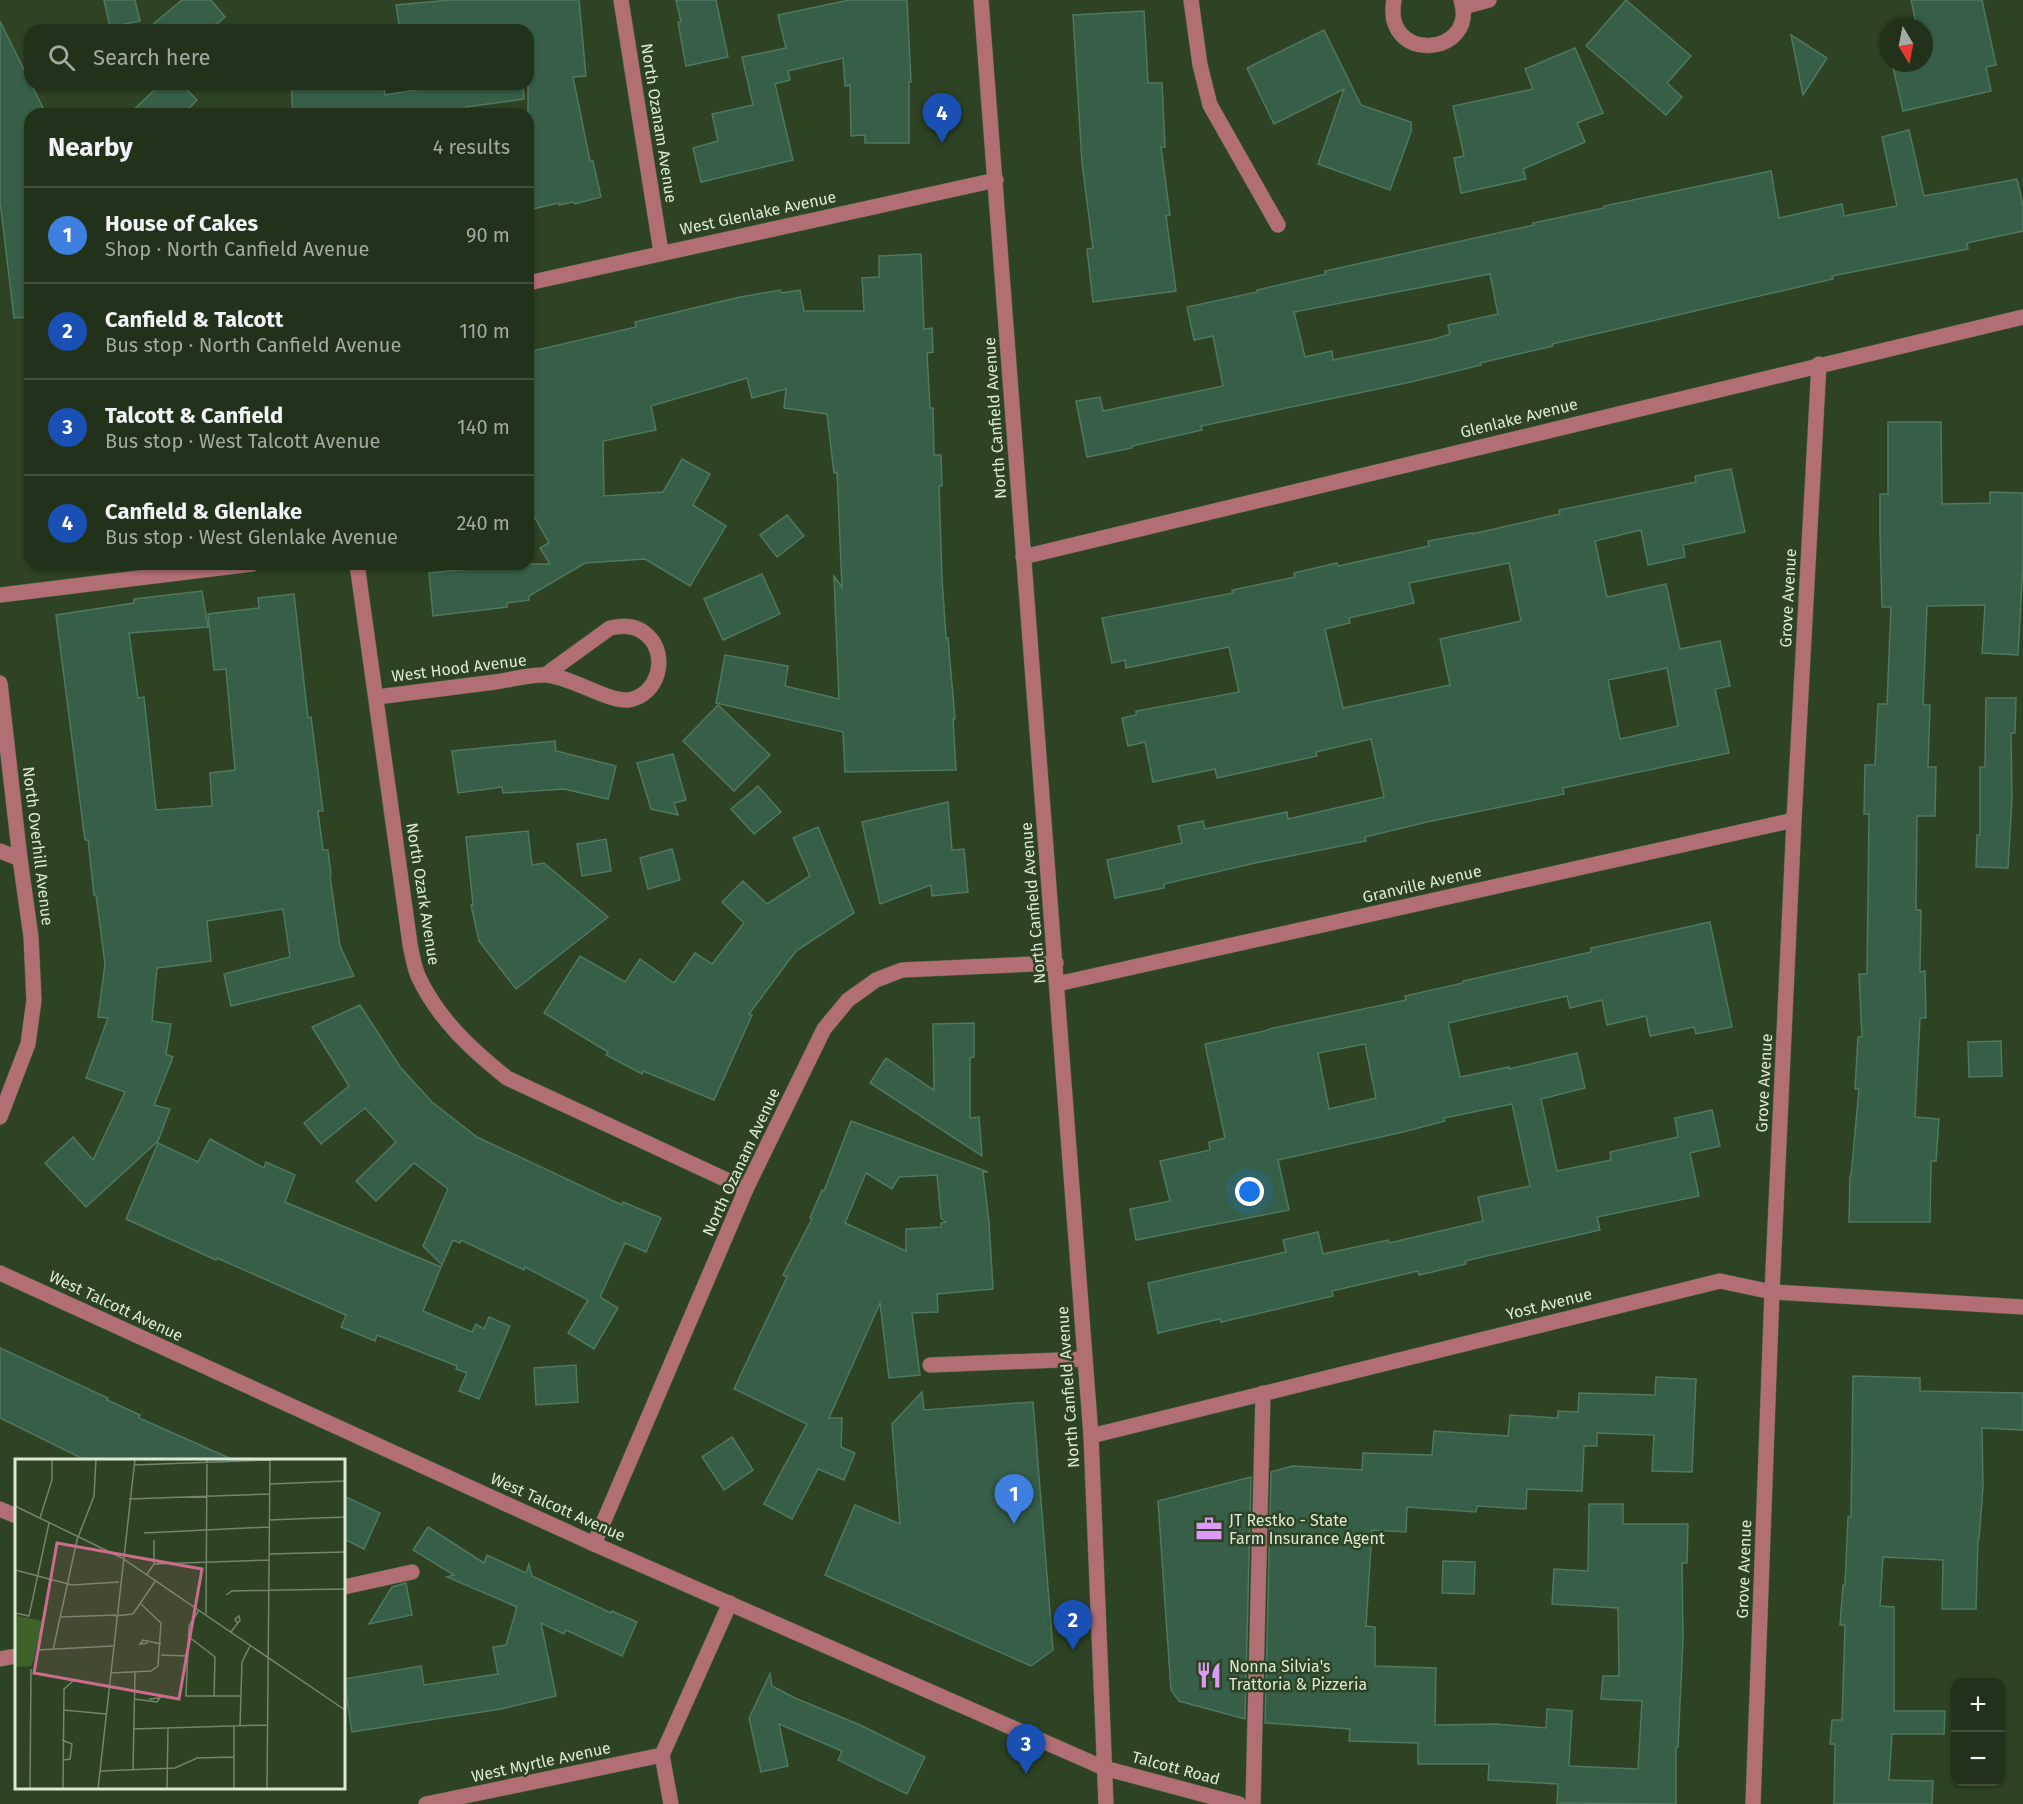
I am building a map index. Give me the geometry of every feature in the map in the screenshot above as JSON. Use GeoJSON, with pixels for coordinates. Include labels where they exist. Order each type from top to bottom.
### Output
{"type":"FeatureCollection","features":[{"type":"Feature","properties":{"kind":"street","name":"North Ozanam Avenue"},"geometry":{"type":"LineString","coordinates":[[621,0],[661,252]]}},
{"type":"Feature","properties":{"kind":"street","name":"North Canfield Avenue"},"geometry":{"type":"LineString","coordinates":[[981,0],[1091,1436],[1106,1804]]}},
{"type":"Feature","properties":{"kind":"street"},"geometry":{"type":"LineString","coordinates":[[1191,0],[1200,65],[1210,105],[1278,225]]}},
{"type":"Feature","properties":{"kind":"street"},"geometry":{"type":"LineString","coordinates":[[1394,0],[1392,13],[1394,24],[1400,34],[1419,46],[1442,44],[1452,38],[1463,18],[1462,3],[1489,0]]}},
{"type":"Feature","properties":{"kind":"street","name":"West Glenlake Avenue"},"geometry":{"type":"LineString","coordinates":[[534,282],[996,180]]}},
{"type":"Feature","properties":{"kind":"street","name":"Glenlake Avenue"},"geometry":{"type":"LineString","coordinates":[[1023,557],[2023,316]]}},
{"type":"Feature","properties":{"kind":"street","name":"Grove Avenue"},"geometry":{"type":"LineString","coordinates":[[1753,1804],[1772,1292],[1794,820],[1819,364]]}},
{"type":"Feature","properties":{"kind":"street"},"geometry":{"type":"LineString","coordinates":[[0,595],[203,570]]}},
{"type":"Feature","properties":{"kind":"street","name":"North Ozark Avenue"},"geometry":{"type":"LineString","coordinates":[[358,570],[410,944],[417,974],[439,1011],[466,1043],[507,1078],[746,1189]]}},
{"type":"Feature","properties":{"kind":"street","name":"West Hood Avenue"},"geometry":{"type":"LineString","coordinates":[[377,697],[545,675],[581,685],[613,698],[628,700],[640,695],[656,677],[659,664],[658,652],[653,641],[645,633],[635,627],[623,625],[610,628],[545,675]]}},
{"type":"Feature","properties":{"kind":"street","name":"North Overhill Avenue"},"geometry":{"type":"LineString","coordinates":[[0,682],[31,937],[34,1000],[28,1044],[0,1116]]}},
{"type":"Feature","properties":{"kind":"street","name":"Granville Avenue"},"geometry":{"type":"LineString","coordinates":[[1057,984],[1794,820]]}},
{"type":"Feature","properties":{"kind":"street"},"geometry":{"type":"LineString","coordinates":[[0,851],[20,860]]}},
{"type":"Feature","properties":{"kind":"street","name":"North Ozanam Avenue"},"geometry":{"type":"LineString","coordinates":[[594,1544],[746,1189],[824,1029],[848,1000],[876,980],[902,970],[1056,963]]}},
{"type":"Feature","properties":{"kind":"street","name":"West Talcott Avenue"},"geometry":{"type":"LineString","coordinates":[[0,1273],[594,1544],[1104,1768]]}},
{"type":"Feature","properties":{"kind":"street","name":"Yost Avenue"},"geometry":{"type":"LineString","coordinates":[[1091,1436],[1720,1281],[1772,1292],[2023,1307]]}},
{"type":"Feature","properties":{"kind":"street"},"geometry":{"type":"LineString","coordinates":[[930,1365],[1085,1359]]}},
{"type":"Feature","properties":{"kind":"street"},"geometry":{"type":"LineString","coordinates":[[1253,1804],[1263,1393]]}},
{"type":"Feature","properties":{"kind":"street"},"geometry":{"type":"LineString","coordinates":[[0,1509],[15,1516]]}},
{"type":"Feature","properties":{"kind":"street"},"geometry":{"type":"LineString","coordinates":[[345,1587],[412,1572]]}},
{"type":"Feature","properties":{"kind":"street"},"geometry":{"type":"LineString","coordinates":[[671,1804],[662,1755],[729,1603]]}},
{"type":"Feature","properties":{"kind":"street"},"geometry":{"type":"LineString","coordinates":[[0,1659],[15,1656]]}},
{"type":"Feature","properties":{"kind":"street","name":"West Myrtle Avenue"},"geometry":{"type":"LineString","coordinates":[[426,1804],[662,1755]]}},
{"type":"Feature","properties":{"kind":"street","name":"Talcott Road"},"geometry":{"type":"LineString","coordinates":[[1104,1768],[1239,1804]]}},
{"type":"Feature","properties":{"kind":"building"},"geometry":{"type":"Polygon","coordinates":[[[104,0],[135,0],[140,21],[109,24],[104,0]]]}},
{"type":"Feature","properties":{"kind":"building"},"geometry":{"type":"Polygon","coordinates":[[[182,0],[211,0],[225,17],[217,24],[153,24],[182,0]]]}},
{"type":"Feature","properties":{"kind":"building"},"geometry":{"type":"Polygon","coordinates":[[[450,0],[579,0],[586,76],[573,77],[590,161],[593,161],[601,197],[575,204],[573,202],[559,205],[559,203],[534,209],[534,108],[528,108],[528,90],[534,90],[534,24],[399,24],[396,5],[450,0]]]}},
{"type":"Feature","properties":{"kind":"building"},"geometry":{"type":"Polygon","coordinates":[[[676,0],[716,0],[728,57],[686,66],[676,0]]]}},
{"type":"Feature","properties":{"kind":"building"},"geometry":{"type":"Polygon","coordinates":[[[849,0],[907,0],[911,82],[909,82],[909,143],[865,143],[865,135],[851,136],[850,85],[845,86],[843,58],[788,71],[790,80],[775,84],[793,160],[701,182],[693,148],[718,141],[712,114],[753,105],[742,57],[786,48],[778,15],[849,0]]]}},
{"type":"Feature","properties":{"kind":"building"},"geometry":{"type":"Polygon","coordinates":[[[1626,0],[1691,56],[1667,83],[1682,97],[1666,115],[1586,46],[1626,0]]]}},
{"type":"Feature","properties":{"kind":"building"},"geometry":{"type":"Polygon","coordinates":[[[1911,0],[1982,0],[1996,65],[1986,67],[1991,91],[1903,111],[1894,72],[1933,72],[1933,18],[1915,18],[1911,0]]]}},
{"type":"Feature","properties":{"kind":"building"},"geometry":{"type":"Polygon","coordinates":[[[1144,11],[1148,83],[1162,83],[1165,147],[1161,147],[1170,215],[1166,216],[1176,291],[1093,302],[1087,249],[1093,248],[1082,163],[1073,15],[1144,11]]]}},
{"type":"Feature","properties":{"kind":"building"},"geometry":{"type":"Polygon","coordinates":[[[0,21],[24,70],[24,90],[34,90],[43,108],[24,108],[24,317],[14,318],[0,201],[0,21]]]}},
{"type":"Feature","properties":{"kind":"building"},"geometry":{"type":"Polygon","coordinates":[[[1324,30],[1361,105],[1411,122],[1411,132],[1390,190],[1318,164],[1344,89],[1274,124],[1247,68],[1324,30]]]}},
{"type":"Feature","properties":{"kind":"building"},"geometry":{"type":"Polygon","coordinates":[[[1791,35],[1827,58],[1803,95],[1791,35]]]}},
{"type":"Feature","properties":{"kind":"building"},"geometry":{"type":"Polygon","coordinates":[[[1575,48],[1603,113],[1577,123],[1585,142],[1523,169],[1526,179],[1461,193],[1454,158],[1464,156],[1453,106],[1533,89],[1525,69],[1575,48]]]}},
{"type":"Feature","properties":{"kind":"building"},"geometry":{"type":"Polygon","coordinates":[[[155,90],[187,90],[197,100],[189,108],[135,108],[155,90]]]}},
{"type":"Feature","properties":{"kind":"building"},"geometry":{"type":"Polygon","coordinates":[[[291,90],[384,90],[385,95],[416,90],[523,90],[524,99],[466,108],[293,108],[291,90]]]}},
{"type":"Feature","properties":{"kind":"building"},"geometry":{"type":"Polygon","coordinates":[[[1909,130],[1924,196],[2017,179],[2023,206],[2023,231],[1967,243],[1968,249],[1832,276],[1833,279],[1552,344],[1553,346],[1480,363],[1481,365],[1201,426],[1202,430],[1087,457],[1076,401],[1100,397],[1103,411],[1223,386],[1213,336],[1194,340],[1187,307],[1326,274],[1325,271],[1534,225],[1533,223],[1604,208],[1604,206],[1771,171],[1779,218],[1842,204],[1844,216],[1897,206],[1882,137],[1909,130]],[[1490,274],[1294,312],[1305,357],[1332,351],[1333,360],[1435,339],[1450,334],[1448,325],[1498,314],[1490,274]]]}},
{"type":"Feature","properties":{"kind":"building"},"geometry":{"type":"Polygon","coordinates":[[[921,254],[924,329],[932,328],[933,352],[927,353],[930,408],[933,408],[934,455],[941,455],[942,486],[939,486],[942,578],[955,719],[953,719],[956,770],[845,772],[843,732],[716,703],[725,655],[788,666],[785,686],[839,699],[834,576],[842,587],[837,472],[834,473],[827,414],[784,408],[786,389],[752,398],[747,378],[651,406],[656,430],[603,441],[604,496],[663,492],[682,459],[710,474],[693,505],[726,526],[690,586],[645,559],[585,563],[529,596],[529,600],[507,603],[507,607],[433,616],[429,573],[459,570],[534,570],[534,564],[550,564],[540,548],[549,543],[534,517],[534,351],[636,327],[635,322],[780,290],[781,293],[800,290],[804,311],[864,311],[862,278],[879,277],[879,256],[921,254]]]}},
{"type":"Feature","properties":{"kind":"building"},"geometry":{"type":"Polygon","coordinates":[[[1888,422],[1941,422],[1942,504],[1990,503],[1990,492],[2023,493],[2023,562],[2018,655],[1982,653],[1985,605],[1927,606],[1923,705],[1930,705],[1928,767],[1936,767],[1935,816],[1917,816],[1916,910],[1921,910],[1920,972],[1925,971],[1926,1018],[1920,1018],[1915,1117],[1939,1119],[1936,1161],[1931,1161],[1930,1222],[1849,1222],[1850,1176],[1859,1089],[1855,1089],[1858,1037],[1862,1037],[1859,974],[1867,974],[1869,814],[1864,814],[1865,765],[1875,765],[1878,704],[1887,704],[1891,607],[1882,607],[1880,494],[1888,494],[1888,422]]]}},
{"type":"Feature","properties":{"kind":"building"},"geometry":{"type":"Polygon","coordinates":[[[1731,469],[1745,532],[1683,545],[1685,557],[1648,565],[1641,530],[1595,541],[1607,597],[1666,584],[1680,649],[1720,641],[1730,686],[1715,689],[1729,753],[1563,788],[1564,794],[1427,822],[1365,837],[1366,841],[1255,863],[1164,884],[1164,888],[1115,898],[1107,860],[1182,843],[1178,826],[1203,821],[1205,829],[1287,812],[1288,819],[1384,797],[1371,739],[1316,752],[1317,756],[1217,778],[1215,769],[1153,782],[1145,742],[1128,746],[1122,718],[1136,715],[1136,711],[1239,692],[1229,647],[1126,668],[1125,660],[1112,663],[1102,618],[1233,593],[1232,590],[1295,577],[1294,573],[1429,546],[1428,541],[1472,534],[1560,514],[1559,510],[1696,482],[1695,476],[1731,469]],[[1509,563],[1409,583],[1414,603],[1349,618],[1350,623],[1325,629],[1343,708],[1450,685],[1440,639],[1521,621],[1509,563]],[[1667,668],[1608,680],[1620,739],[1678,726],[1667,668]]]}},
{"type":"Feature","properties":{"kind":"building"},"geometry":{"type":"Polygon","coordinates":[[[787,515],[804,536],[777,557],[760,535],[787,515]]]}},
{"type":"Feature","properties":{"kind":"building"},"geometry":{"type":"Polygon","coordinates":[[[762,574],[780,614],[723,640],[704,599],[762,574]]]}},
{"type":"Feature","properties":{"kind":"building"},"geometry":{"type":"Polygon","coordinates":[[[202,591],[208,627],[129,633],[138,698],[144,697],[156,810],[212,806],[210,773],[235,770],[226,669],[214,670],[208,614],[259,608],[258,598],[294,594],[308,718],[311,717],[323,811],[318,811],[323,850],[328,850],[340,946],[354,976],[231,1006],[224,974],[290,957],[283,909],[207,921],[211,961],[157,968],[152,1021],[171,1024],[166,1054],[173,1057],[154,1105],[170,1109],[158,1141],[86,1207],[45,1163],[73,1137],[93,1160],[125,1092],[86,1078],[108,1018],[98,1017],[105,964],[88,840],[85,840],[56,615],[134,603],[134,599],[202,591]]]}},
{"type":"Feature","properties":{"kind":"building"},"geometry":{"type":"Polygon","coordinates":[[[1986,698],[2016,698],[2015,733],[2011,733],[2012,798],[2008,868],[1976,867],[1977,835],[1980,835],[1980,767],[1985,767],[1986,698]]]}},
{"type":"Feature","properties":{"kind":"building"},"geometry":{"type":"Polygon","coordinates":[[[718,705],[770,755],[734,791],[683,741],[718,705]]]}},
{"type":"Feature","properties":{"kind":"building"},"geometry":{"type":"Polygon","coordinates":[[[555,741],[556,751],[616,766],[608,799],[564,789],[503,793],[502,787],[458,793],[452,751],[555,741]]]}},
{"type":"Feature","properties":{"kind":"building"},"geometry":{"type":"Polygon","coordinates":[[[673,754],[686,800],[674,803],[678,815],[651,809],[637,763],[673,754]]]}},
{"type":"Feature","properties":{"kind":"building"},"geometry":{"type":"Polygon","coordinates":[[[758,786],[781,812],[754,834],[731,809],[758,786]]]}},
{"type":"Feature","properties":{"kind":"building"},"geometry":{"type":"Polygon","coordinates":[[[948,802],[952,850],[964,849],[968,892],[932,896],[931,885],[880,904],[862,822],[948,802]]]}},
{"type":"Feature","properties":{"kind":"building"},"geometry":{"type":"Polygon","coordinates":[[[818,827],[854,913],[796,951],[749,1014],[752,1015],[714,1100],[643,1071],[642,1074],[606,1055],[608,1052],[544,1013],[580,956],[625,982],[640,959],[674,983],[695,953],[712,964],[744,923],[722,902],[743,881],[767,904],[810,876],[793,838],[818,827]]]}},
{"type":"Feature","properties":{"kind":"building"},"geometry":{"type":"Polygon","coordinates":[[[528,831],[532,865],[544,863],[608,917],[516,989],[479,941],[471,905],[473,905],[466,837],[528,831]]]}},
{"type":"Feature","properties":{"kind":"building"},"geometry":{"type":"Polygon","coordinates":[[[606,839],[611,871],[582,876],[577,844],[606,839]]]}},
{"type":"Feature","properties":{"kind":"building"},"geometry":{"type":"Polygon","coordinates":[[[672,849],[680,880],[648,889],[640,858],[672,849]]]}},
{"type":"Feature","properties":{"kind":"building"},"geometry":{"type":"Polygon","coordinates":[[[1710,922],[1732,1027],[1696,1034],[1694,1027],[1650,1036],[1646,1016],[1607,1025],[1602,1000],[1570,1008],[1567,996],[1448,1023],[1460,1077],[1509,1067],[1509,1069],[1577,1053],[1585,1088],[1541,1099],[1557,1171],[1611,1160],[1610,1152],[1678,1137],[1675,1118],[1712,1110],[1720,1146],[1690,1153],[1699,1196],[1597,1217],[1600,1230],[1465,1261],[1466,1264],[1419,1275],[1418,1271],[1332,1291],[1333,1296],[1221,1322],[1220,1319],[1158,1333],[1148,1283],[1286,1252],[1283,1240],[1318,1232],[1323,1254],[1388,1240],[1389,1243],[1483,1221],[1478,1197],[1530,1186],[1512,1104],[1444,1118],[1445,1121],[1403,1132],[1278,1160],[1289,1210],[1136,1240],[1130,1209],[1170,1201],[1160,1161],[1210,1150],[1209,1142],[1225,1138],[1205,1044],[1406,1000],[1405,996],[1591,952],[1591,948],[1710,922]],[[1365,1044],[1318,1053],[1329,1109],[1376,1098],[1365,1044]]]}},
{"type":"Feature","properties":{"kind":"building"},"geometry":{"type":"Polygon","coordinates":[[[360,1005],[400,1067],[432,1102],[477,1137],[622,1205],[623,1202],[661,1218],[646,1252],[625,1243],[600,1297],[618,1308],[594,1349],[568,1333],[588,1300],[525,1267],[524,1270],[461,1240],[460,1243],[453,1240],[442,1265],[423,1246],[448,1189],[414,1163],[376,1201],[356,1181],[396,1142],[365,1108],[321,1144],[304,1123],[349,1086],[312,1027],[360,1005]]]}},
{"type":"Feature","properties":{"kind":"building"},"geometry":{"type":"Polygon","coordinates":[[[974,1023],[974,1057],[970,1058],[970,1118],[979,1117],[982,1156],[870,1083],[886,1058],[934,1090],[933,1024],[974,1023]]]}},
{"type":"Feature","properties":{"kind":"building"},"geometry":{"type":"Polygon","coordinates":[[[2001,1041],[2002,1076],[1969,1077],[1968,1042],[2001,1041]]]}},
{"type":"Feature","properties":{"kind":"building"},"geometry":{"type":"Polygon","coordinates":[[[851,1121],[988,1172],[983,1172],[993,1289],[937,1294],[938,1312],[912,1313],[920,1375],[889,1378],[880,1303],[829,1418],[842,1418],[841,1447],[855,1453],[844,1480],[818,1469],[792,1519],[764,1504],[807,1424],[734,1389],[787,1277],[783,1275],[812,1219],[810,1218],[822,1190],[824,1191],[851,1121]],[[866,1173],[845,1223],[906,1251],[906,1229],[941,1227],[941,1223],[946,1222],[941,1218],[937,1175],[899,1177],[892,1189],[866,1173]]]}},
{"type":"Feature","properties":{"kind":"building"},"geometry":{"type":"Polygon","coordinates":[[[210,1139],[264,1168],[266,1162],[295,1175],[285,1202],[441,1267],[423,1311],[472,1332],[476,1324],[484,1329],[489,1317],[510,1326],[479,1399],[459,1391],[467,1373],[456,1369],[457,1366],[377,1335],[375,1341],[341,1327],[346,1315],[126,1219],[158,1143],[198,1162],[210,1139]]]}},
{"type":"Feature","properties":{"kind":"building"},"geometry":{"type":"Polygon","coordinates":[[[0,1348],[108,1398],[107,1400],[140,1415],[139,1418],[231,1459],[83,1459],[0,1418],[0,1348]]]}},
{"type":"Feature","properties":{"kind":"building"},"geometry":{"type":"Polygon","coordinates":[[[576,1365],[578,1402],[536,1405],[534,1368],[576,1365]]]}},
{"type":"Feature","properties":{"kind":"building"},"geometry":{"type":"Polygon","coordinates":[[[1853,1376],[1920,1378],[1920,1391],[2023,1393],[2023,1430],[1982,1428],[1983,1487],[1978,1539],[1976,1609],[1942,1609],[1943,1560],[1883,1557],[1880,1606],[1894,1607],[1894,1711],[1945,1711],[1944,1734],[1892,1734],[1889,1780],[1933,1781],[1932,1804],[1834,1804],[1835,1744],[1830,1744],[1832,1720],[1842,1720],[1845,1625],[1840,1625],[1843,1585],[1845,1585],[1848,1517],[1851,1517],[1853,1376]]]}},
{"type":"Feature","properties":{"kind":"building"},"geometry":{"type":"Polygon","coordinates":[[[1656,1377],[1696,1379],[1692,1472],[1652,1471],[1654,1435],[1597,1433],[1597,1446],[1584,1446],[1582,1491],[1527,1489],[1526,1509],[1477,1506],[1476,1512],[1407,1507],[1406,1532],[1372,1530],[1366,1626],[1375,1627],[1375,1666],[1436,1668],[1435,1725],[1496,1724],[1546,1728],[1547,1709],[1572,1711],[1569,1766],[1638,1769],[1642,1701],[1601,1699],[1603,1676],[1619,1676],[1618,1608],[1552,1604],[1554,1569],[1588,1571],[1589,1504],[1623,1504],[1623,1524],[1688,1524],[1687,1563],[1682,1563],[1683,1639],[1678,1747],[1676,1747],[1676,1804],[1557,1803],[1558,1784],[1488,1780],[1489,1764],[1418,1764],[1418,1743],[1349,1741],[1350,1729],[1265,1723],[1271,1472],[1292,1466],[1362,1470],[1363,1453],[1432,1455],[1434,1431],[1508,1436],[1510,1415],[1558,1418],[1558,1411],[1578,1412],[1579,1393],[1655,1395],[1656,1377]]]}},
{"type":"Feature","properties":{"kind":"building"},"geometry":{"type":"Polygon","coordinates":[[[922,1392],[924,1410],[1033,1402],[1053,1650],[1031,1666],[825,1575],[855,1505],[900,1524],[892,1424],[922,1392]]]}},
{"type":"Feature","properties":{"kind":"building"},"geometry":{"type":"Polygon","coordinates":[[[732,1437],[753,1470],[724,1490],[702,1457],[732,1437]]]}},
{"type":"Feature","properties":{"kind":"building"},"geometry":{"type":"Polygon","coordinates":[[[1251,1477],[1245,1719],[1179,1701],[1171,1690],[1158,1501],[1251,1477]]]}},
{"type":"Feature","properties":{"kind":"building"},"geometry":{"type":"Polygon","coordinates":[[[345,1496],[380,1513],[364,1549],[345,1540],[345,1496]]]}},
{"type":"Feature","properties":{"kind":"building"},"geometry":{"type":"Polygon","coordinates":[[[428,1527],[484,1563],[487,1555],[526,1573],[529,1564],[532,1576],[611,1613],[612,1611],[637,1622],[622,1656],[566,1630],[564,1634],[541,1623],[556,1696],[501,1709],[352,1732],[345,1679],[421,1666],[424,1685],[498,1674],[493,1647],[506,1645],[517,1607],[447,1577],[454,1575],[413,1550],[428,1527]]]}},
{"type":"Feature","properties":{"kind":"building"},"geometry":{"type":"Polygon","coordinates":[[[1443,1561],[1475,1562],[1474,1594],[1442,1593],[1443,1561]]]}},
{"type":"Feature","properties":{"kind":"building"},"geometry":{"type":"Polygon","coordinates":[[[406,1583],[412,1615],[369,1624],[392,1587],[406,1583]]]}},
{"type":"Feature","properties":{"kind":"building"},"geometry":{"type":"Polygon","coordinates":[[[770,1674],[772,1686],[925,1757],[907,1794],[838,1760],[842,1751],[779,1724],[788,1766],[761,1772],[749,1718],[770,1674]]]}},
{"type":"Feature","properties":{"kind":"place","name":"Canfield & Glenlake"},"geometry":{"type":"Point","coordinates":[942,143]}},
{"type":"Feature","properties":{"kind":"place","name":"House of Cakes"},"geometry":{"type":"Point","coordinates":[1014,1524]}},
{"type":"Feature","properties":{"kind":"place","name":"JT Restko - State Farm Insurance Agent"},"geometry":{"type":"Point","coordinates":[1209,1529]}},
{"type":"Feature","properties":{"kind":"place","name":"Canfield & Talcott"},"geometry":{"type":"Point","coordinates":[1073,1650]}},
{"type":"Feature","properties":{"kind":"place","name":"Nonna Silvia's Trattoria & Pizzeria"},"geometry":{"type":"Point","coordinates":[1209,1675]}},
{"type":"Feature","properties":{"kind":"place","name":"Talcott & Canfield"},"geometry":{"type":"Point","coordinates":[1026,1774]}}]}
